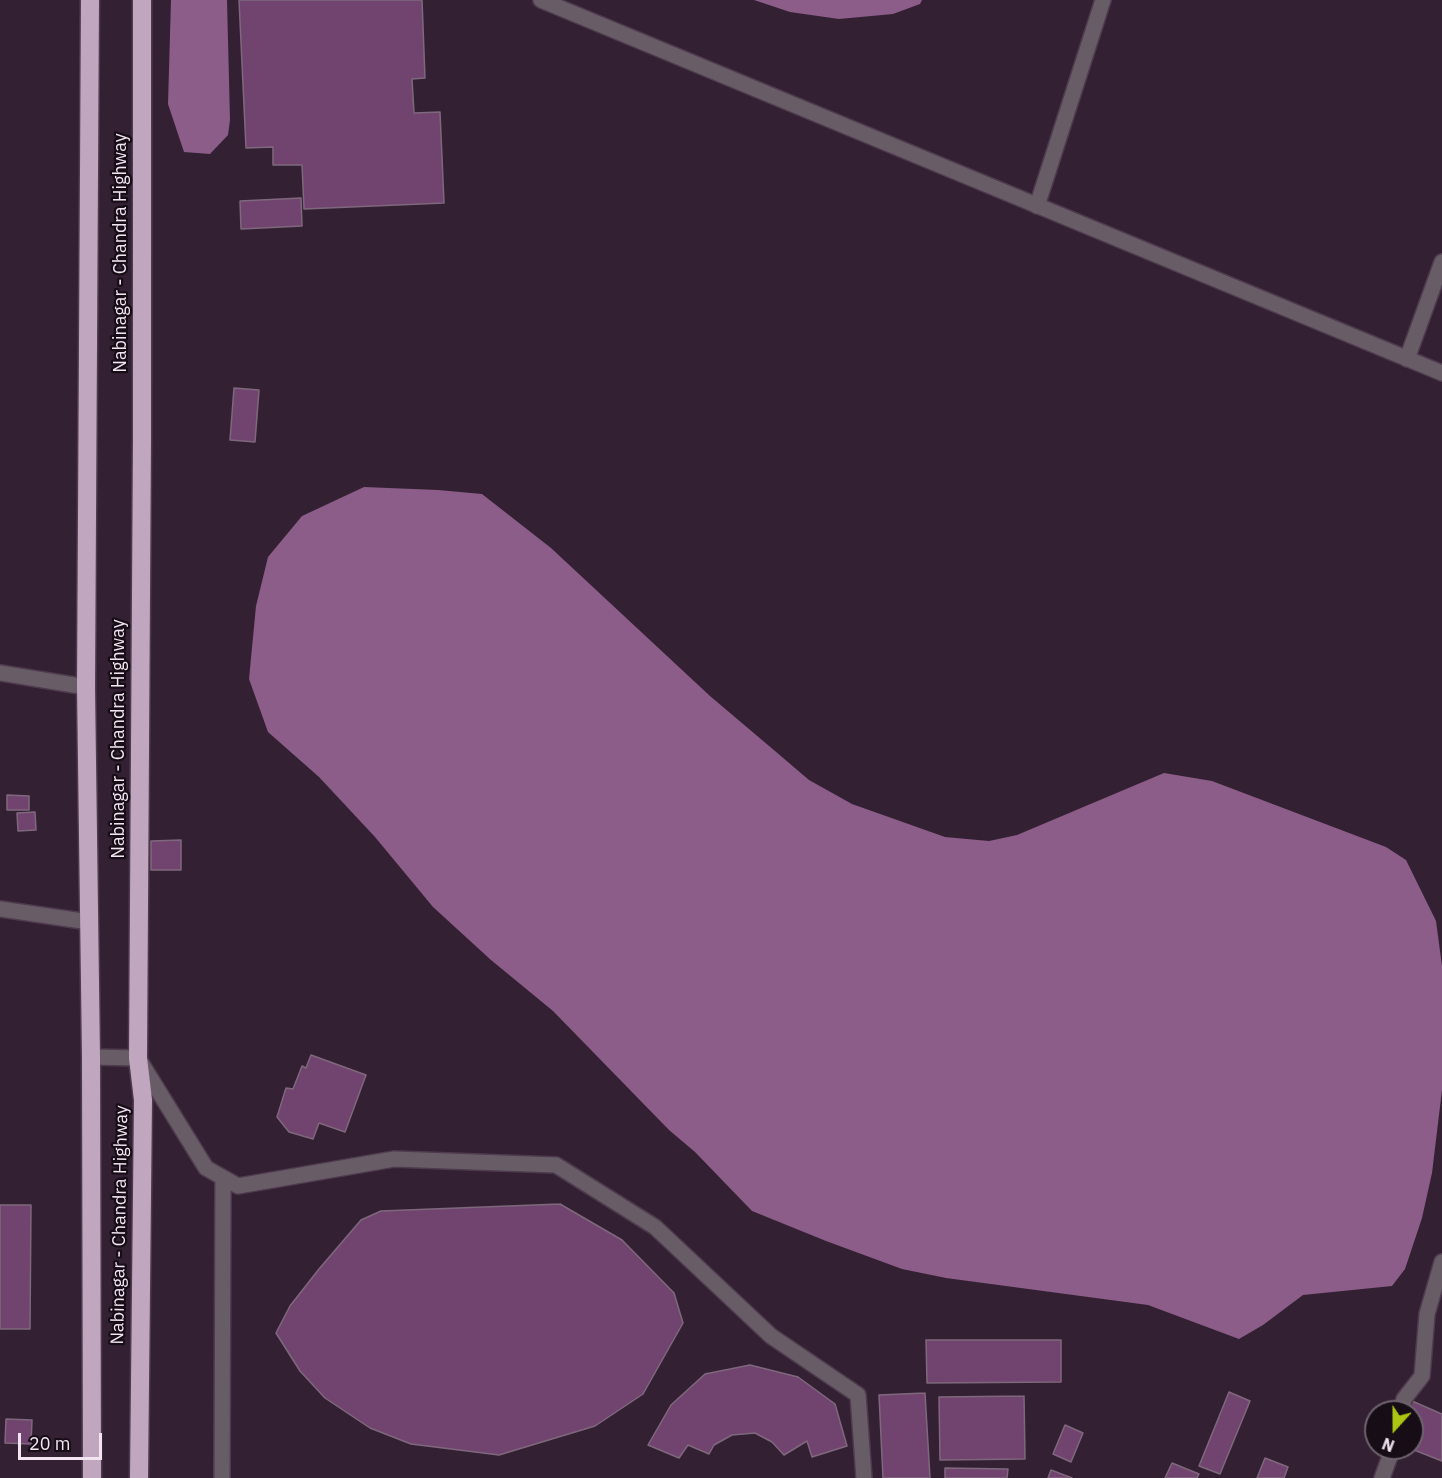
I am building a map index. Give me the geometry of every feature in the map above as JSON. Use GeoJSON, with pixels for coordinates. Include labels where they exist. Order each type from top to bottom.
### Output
{"type":"FeatureCollection","features":[{"type":"Feature","properties":{"kind":"highway","name":"Nabinagar - Chandra Highway"},"geometry":{"type":"LineString","coordinates":[[90,0],[86,687],[91,1057],[92,1478]]}},
{"type":"Feature","properties":{"kind":"highway","name":"Nabinagar - Chandra Highway"},"geometry":{"type":"LineString","coordinates":[[139,1478],[143,1100],[138,1058],[142,0]]}},
{"type":"Feature","properties":{"kind":"street"},"geometry":{"type":"LineString","coordinates":[[542,0],[1442,373]]}},
{"type":"Feature","properties":{"kind":"street"},"geometry":{"type":"LineString","coordinates":[[1037,206],[1103,0]]}},
{"type":"Feature","properties":{"kind":"street"},"geometry":{"type":"LineString","coordinates":[[1407,359],[1442,262]]}},
{"type":"Feature","properties":{"kind":"street"},"geometry":{"type":"LineString","coordinates":[[0,673],[86,687]]}},
{"type":"Feature","properties":{"kind":"street"},"geometry":{"type":"LineString","coordinates":[[0,909],[89,922]]}},
{"type":"Feature","properties":{"kind":"street"},"geometry":{"type":"LineString","coordinates":[[91,1057],[138,1058],[206,1168],[238,1186],[394,1159],[555,1165],[655,1227],[771,1336],[858,1395],[864,1478]]}},
{"type":"Feature","properties":{"kind":"street"},"geometry":{"type":"LineString","coordinates":[[222,1478],[224,1178]]}},
{"type":"Feature","properties":{"kind":"street"},"geometry":{"type":"LineString","coordinates":[[1404,1400],[1422,1376],[1427,1314],[1442,1262]]}},
{"type":"Feature","properties":{"kind":"street"},"geometry":{"type":"LineString","coordinates":[[1382,1478],[1389,1460]]}},
{"type":"Feature","properties":{"kind":"shaded area"},"geometry":{"type":"Polygon","coordinates":[[[171,0],[227,0],[230,120],[228,135],[210,154],[184,152],[168,104],[171,0]]]}},
{"type":"Feature","properties":{"kind":"shaded area"},"geometry":{"type":"Polygon","coordinates":[[[754,0],[922,0],[920,4],[893,14],[839,19],[790,12],[754,0]]]}},
{"type":"Feature","properties":{"kind":"shaded area"},"geometry":{"type":"Polygon","coordinates":[[[364,487],[482,494],[551,548],[710,696],[809,780],[852,804],[945,837],[989,841],[1017,835],[1164,773],[1212,781],[1386,847],[1406,860],[1436,921],[1442,966],[1442,1090],[1432,1173],[1422,1218],[1405,1269],[1392,1286],[1303,1295],[1263,1325],[1239,1339],[1148,1305],[946,1278],[902,1269],[752,1211],[553,1011],[491,960],[433,907],[375,837],[319,777],[268,732],[249,679],[256,606],[268,557],[302,516],[364,487]]]}},
{"type":"Feature","properties":{"kind":"building"},"geometry":{"type":"Polygon","coordinates":[[[239,0],[422,0],[425,78],[412,79],[414,113],[440,112],[444,203],[304,209],[302,165],[273,165],[273,147],[246,148],[239,0]]]}},
{"type":"Feature","properties":{"kind":"building"},"geometry":{"type":"Polygon","coordinates":[[[301,198],[302,226],[241,229],[240,201],[301,198]]]}},
{"type":"Feature","properties":{"kind":"building"},"geometry":{"type":"Polygon","coordinates":[[[234,388],[259,390],[255,442],[230,440],[234,388]]]}},
{"type":"Feature","properties":{"kind":"building"},"geometry":{"type":"Polygon","coordinates":[[[7,795],[29,796],[29,810],[7,810],[7,795]]]}},
{"type":"Feature","properties":{"kind":"building"},"geometry":{"type":"Polygon","coordinates":[[[35,812],[36,830],[18,831],[17,813],[35,812]]]}},
{"type":"Feature","properties":{"kind":"building"},"geometry":{"type":"Polygon","coordinates":[[[181,840],[181,870],[151,870],[151,841],[181,840]]]}},
{"type":"Feature","properties":{"kind":"building"},"geometry":{"type":"Polygon","coordinates":[[[311,1055],[366,1075],[345,1132],[319,1123],[313,1139],[289,1132],[277,1117],[286,1088],[293,1089],[302,1066],[306,1068],[311,1055]]]}},
{"type":"Feature","properties":{"kind":"building"},"geometry":{"type":"Polygon","coordinates":[[[560,1204],[622,1240],[674,1293],[683,1323],[643,1394],[595,1426],[499,1455],[411,1444],[370,1428],[325,1398],[300,1371],[276,1333],[290,1306],[361,1220],[381,1211],[560,1204]]]}},
{"type":"Feature","properties":{"kind":"building"},"geometry":{"type":"Polygon","coordinates":[[[0,1205],[31,1205],[30,1329],[0,1329],[0,1205]]]}},
{"type":"Feature","properties":{"kind":"building"},"geometry":{"type":"Polygon","coordinates":[[[926,1340],[1061,1340],[1061,1382],[927,1383],[926,1340]]]}},
{"type":"Feature","properties":{"kind":"building"},"geometry":{"type":"Polygon","coordinates":[[[750,1365],[798,1377],[835,1404],[847,1446],[812,1457],[807,1441],[784,1455],[772,1442],[755,1433],[732,1435],[714,1445],[709,1454],[688,1445],[679,1458],[648,1445],[671,1405],[705,1374],[750,1365]]]}},
{"type":"Feature","properties":{"kind":"building"},"geometry":{"type":"Polygon","coordinates":[[[1229,1392],[1250,1401],[1220,1474],[1199,1466],[1229,1392]]]}},
{"type":"Feature","properties":{"kind":"building"},"geometry":{"type":"Polygon","coordinates":[[[925,1393],[930,1478],[883,1478],[879,1395],[925,1393]]]}},
{"type":"Feature","properties":{"kind":"building"},"geometry":{"type":"Polygon","coordinates":[[[1024,1396],[1025,1459],[940,1460],[939,1397],[1024,1396]]]}},
{"type":"Feature","properties":{"kind":"building"},"geometry":{"type":"Polygon","coordinates":[[[1424,1406],[1442,1414],[1442,1461],[1424,1454],[1424,1406]]]}},
{"type":"Feature","properties":{"kind":"building"},"geometry":{"type":"Polygon","coordinates":[[[6,1419],[32,1420],[31,1444],[5,1443],[6,1419]]]}},
{"type":"Feature","properties":{"kind":"building"},"geometry":{"type":"Polygon","coordinates":[[[1065,1425],[1083,1433],[1071,1462],[1053,1454],[1065,1425]]]}},
{"type":"Feature","properties":{"kind":"building"},"geometry":{"type":"Polygon","coordinates":[[[1265,1458],[1288,1467],[1284,1478],[1257,1478],[1265,1458]]]}},
{"type":"Feature","properties":{"kind":"building"},"geometry":{"type":"Polygon","coordinates":[[[1172,1463],[1199,1474],[1197,1478],[1165,1478],[1172,1463]]]}},
{"type":"Feature","properties":{"kind":"building"},"geometry":{"type":"Polygon","coordinates":[[[945,1468],[1008,1469],[1007,1478],[945,1478],[945,1468]]]}},
{"type":"Feature","properties":{"kind":"building"},"geometry":{"type":"Polygon","coordinates":[[[1051,1470],[1072,1478],[1048,1478],[1051,1470]]]}}]}
